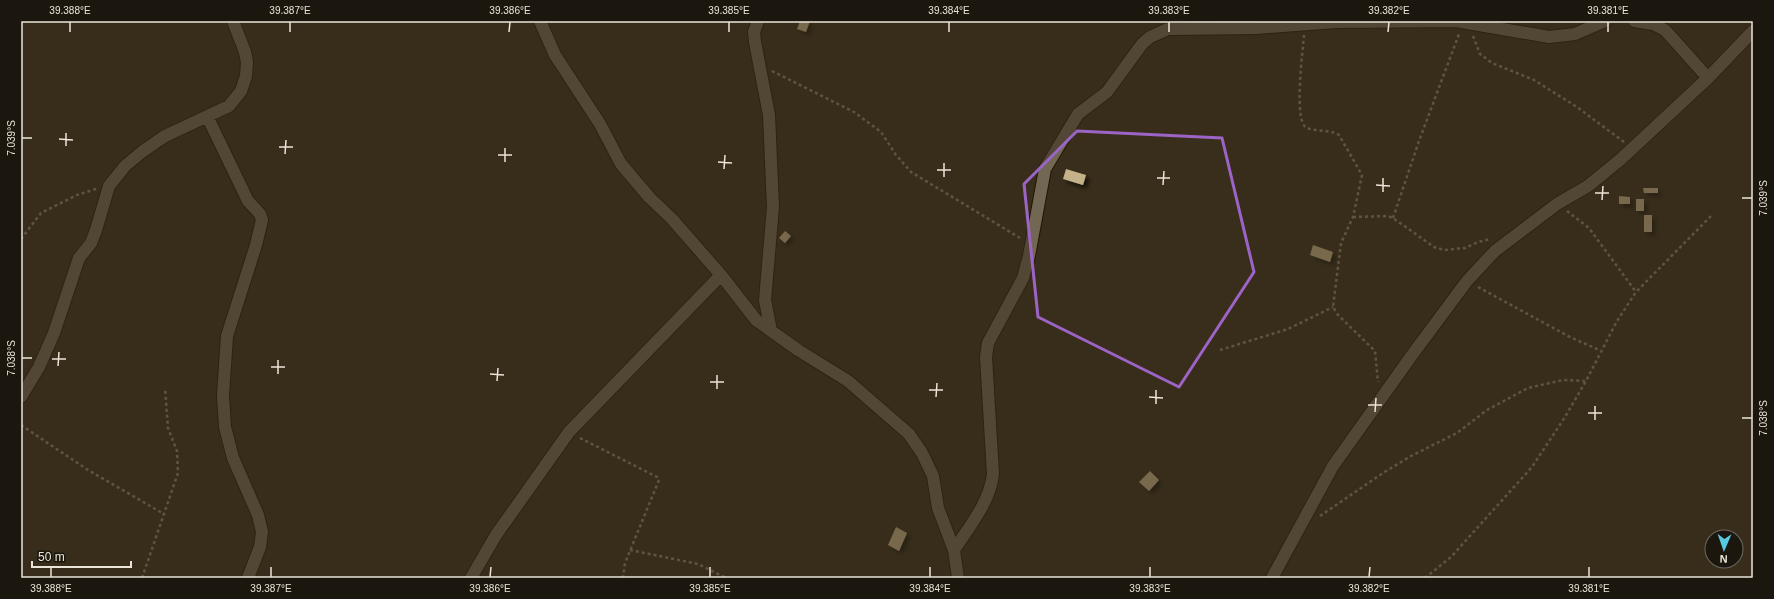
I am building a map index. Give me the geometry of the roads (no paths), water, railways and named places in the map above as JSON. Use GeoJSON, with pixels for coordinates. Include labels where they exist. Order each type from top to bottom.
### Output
{"type":"FeatureCollection","features":[{"type":"Feature","properties":{"kind":"street"},"geometry":{"type":"LineString","coordinates":[[21,397],[39,367],[54,333],[78,258],[91,243],[109,186],[126,166],[143,151],[165,136],[229,106],[241,91],[246,76],[246,52],[233,21]]}},
{"type":"Feature","properties":{"kind":"street"},"geometry":{"type":"LineString","coordinates":[[540,21],[555,55],[600,124],[621,164],[649,197],[672,219],[721,275],[756,320],[848,381],[909,434],[922,453],[933,476],[938,508],[954,550],[958,578]]}},
{"type":"Feature","properties":{"kind":"street"},"geometry":{"type":"LineString","coordinates":[[758,21],[754,32],[769,115],[773,207],[765,300],[771,331]]}},
{"type":"Feature","properties":{"kind":"street"},"geometry":{"type":"LineString","coordinates":[[954,550],[984,503],[992,487],[993,474],[986,357],[988,343],[1023,278],[1031,245],[1045,169],[1078,114],[1106,92],[1142,44],[1150,37],[1168,29],[1256,28],[1336,22],[1466,23],[1549,37],[1575,34],[1605,21]]}},
{"type":"Feature","properties":{"kind":"street"},"geometry":{"type":"LineString","coordinates":[[1634,21],[1653,24],[1665,30],[1708,78]]}},
{"type":"Feature","properties":{"kind":"street"},"geometry":{"type":"LineString","coordinates":[[1272,578],[1333,466],[1467,281],[1495,251],[1557,204],[1588,186],[1632,148],[1708,78],[1753,32]]}},
{"type":"Feature","properties":{"kind":"street"},"geometry":{"type":"LineString","coordinates":[[207,116],[248,201],[260,214],[262,220],[256,245],[227,336],[223,395],[225,427],[231,450],[258,515],[262,532],[260,547],[248,578]]}},
{"type":"Feature","properties":{"kind":"street"},"geometry":{"type":"LineString","coordinates":[[471,578],[496,535],[569,432],[721,275]]}}]}
